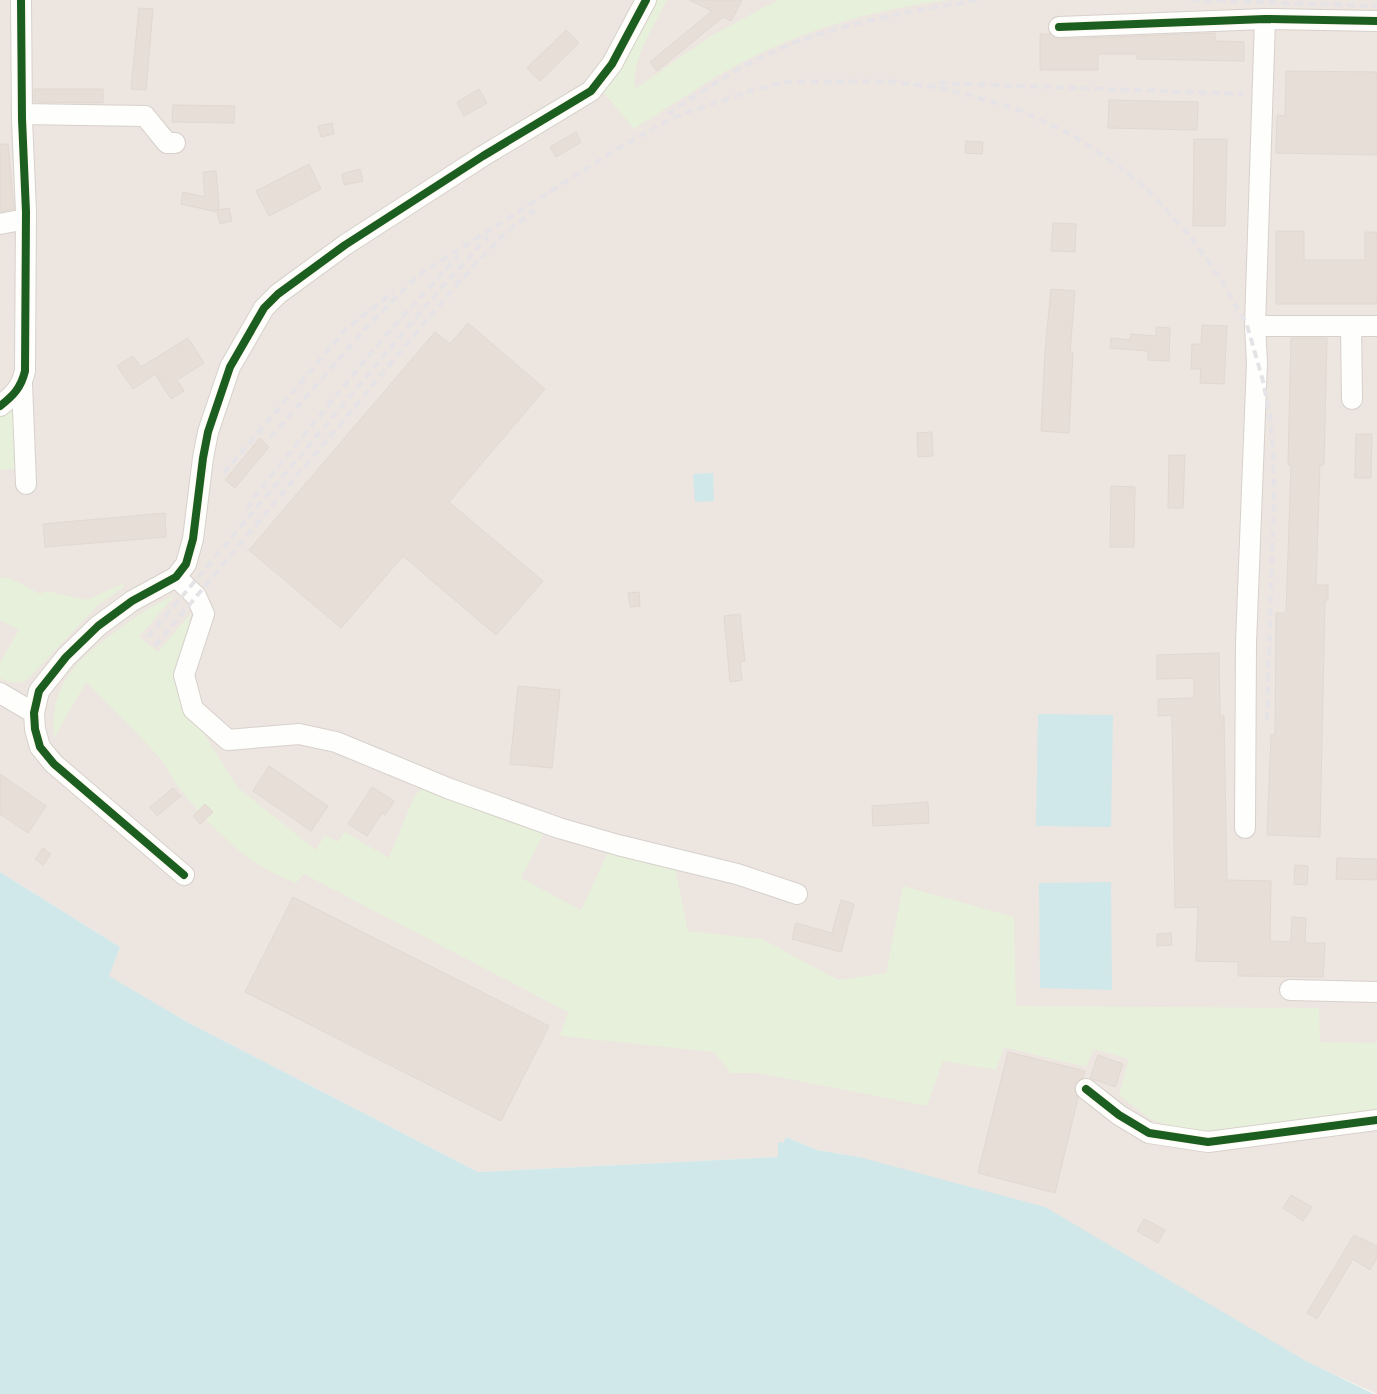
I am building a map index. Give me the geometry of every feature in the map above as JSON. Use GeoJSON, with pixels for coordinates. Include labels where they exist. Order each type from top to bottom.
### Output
{"type":"FeatureCollection","features":[{"type":"Feature","properties":{"kind":"street"},"geometry":{"type":"LineString","coordinates":[[21,0],[22,114],[26,219],[24,371],[22,383],[26,484]]}},
{"type":"Feature","properties":{"kind":"street"},"geometry":{"type":"LineString","coordinates":[[184,875],[54,764],[40,747],[34,713],[40,691],[50,676],[98,626],[132,601],[176,577],[186,564],[190,555],[208,432],[230,367],[264,308],[278,294],[345,245],[482,156],[591,91],[612,64],[646,0]]}},
{"type":"Feature","properties":{"kind":"street"},"geometry":{"type":"LineString","coordinates":[[1059,26],[1265,19],[1377,21]]}},
{"type":"Feature","properties":{"kind":"street"},"geometry":{"type":"LineString","coordinates":[[1245,828],[1246,643],[1257,362],[1255,326],[1265,19]]}},
{"type":"Feature","properties":{"kind":"street"},"geometry":{"type":"LineString","coordinates":[[22,114],[145,116],[167,144],[175,144]]}},
{"type":"Feature","properties":{"kind":"street"},"geometry":{"type":"LineString","coordinates":[[0,224],[26,219]]}},
{"type":"Feature","properties":{"kind":"street"},"geometry":{"type":"LineString","coordinates":[[1255,326],[1377,326]]}},
{"type":"Feature","properties":{"kind":"street"},"geometry":{"type":"LineString","coordinates":[[1351,326],[1352,399]]}},
{"type":"Feature","properties":{"kind":"street"},"geometry":{"type":"LineString","coordinates":[[0,406],[13,395],[22,383]]}},
{"type":"Feature","properties":{"kind":"street"},"geometry":{"type":"LineString","coordinates":[[176,577],[196,596],[204,614],[184,675],[193,709],[228,740],[299,734],[336,742],[450,789],[559,828],[618,845],[737,874],[797,894]]}},
{"type":"Feature","properties":{"kind":"street"},"geometry":{"type":"LineString","coordinates":[[0,693],[34,713]]}},
{"type":"Feature","properties":{"kind":"street"},"geometry":{"type":"LineString","coordinates":[[1290,990],[1377,992]]}},
{"type":"Feature","properties":{"kind":"street"},"geometry":{"type":"LineString","coordinates":[[1086,1089],[1119,1115],[1149,1133],[1208,1142],[1377,1120]]}},
{"type":"Feature","properties":{"kind":"shaded area"},"geometry":{"type":"Polygon","coordinates":[[[0,0],[1377,0],[1377,1394],[859,1157],[817,1150],[786,1137],[783,1143],[778,1143],[779,1157],[478,1172],[189,1023],[108,976],[120,947],[0,872],[0,0]]]}},
{"type":"Feature","properties":{"kind":"green space"},"geometry":{"type":"Polygon","coordinates":[[[654,0],[667,0],[650,32],[636,66],[635,89],[711,36],[778,0],[949,0],[874,13],[825,27],[778,45],[724,72],[634,129],[604,93],[604,86],[654,0]]]}},
{"type":"Feature","properties":{"kind":"green space"},"geometry":{"type":"Polygon","coordinates":[[[17,401],[19,468],[0,470],[0,415],[17,401]]]}},
{"type":"Feature","properties":{"kind":"green space"},"geometry":{"type":"Polygon","coordinates":[[[8,577],[40,594],[46,591],[87,600],[122,584],[124,587],[98,605],[28,679],[14,683],[0,678],[0,663],[19,630],[0,620],[0,578],[8,577]]]}},
{"type":"Feature","properties":{"kind":"green space"},"geometry":{"type":"Polygon","coordinates":[[[175,595],[139,637],[158,652],[191,613],[187,635],[186,705],[238,788],[316,850],[325,835],[337,842],[345,832],[389,858],[414,797],[422,788],[431,789],[545,831],[521,878],[581,910],[610,848],[675,868],[688,931],[762,939],[838,980],[886,973],[903,886],[1014,917],[1016,1006],[1319,1008],[1320,1042],[1377,1043],[1377,1113],[1215,1131],[1173,1127],[1150,1119],[1119,1095],[1129,1059],[1094,1049],[1086,1067],[1004,1047],[996,1070],[943,1061],[927,1106],[758,1073],[731,1073],[714,1052],[560,1036],[568,1012],[304,874],[296,883],[278,876],[246,856],[204,817],[179,788],[158,756],[86,682],[54,738],[53,719],[56,702],[61,687],[79,662],[104,640],[133,619],[175,595]]]}},
{"type":"Feature","properties":{"kind":"water"},"geometry":{"type":"Polygon","coordinates":[[[713,473],[714,501],[695,502],[693,474],[713,473]]]}},
{"type":"Feature","properties":{"kind":"water"},"geometry":{"type":"Polygon","coordinates":[[[1038,714],[1113,715],[1111,827],[1036,826],[1038,714]]]}},
{"type":"Feature","properties":{"kind":"water"},"geometry":{"type":"Polygon","coordinates":[[[0,872],[120,947],[109,976],[189,1023],[478,1172],[778,1157],[778,1142],[783,1143],[786,1137],[817,1150],[859,1157],[1045,1207],[1306,1361],[1374,1394],[0,1394],[0,872]]]}},
{"type":"Feature","properties":{"kind":"water"},"geometry":{"type":"Polygon","coordinates":[[[1111,882],[1112,990],[1040,988],[1039,883],[1111,882]]]}},
{"type":"Feature","properties":{"kind":"building"},"geometry":{"type":"Polygon","coordinates":[[[689,0],[742,0],[731,21],[723,17],[657,71],[650,62],[712,11],[689,0]]]}},
{"type":"Feature","properties":{"kind":"building"},"geometry":{"type":"Polygon","coordinates":[[[139,8],[153,9],[146,90],[131,89],[139,8]]]}},
{"type":"Feature","properties":{"kind":"building"},"geometry":{"type":"Polygon","coordinates":[[[566,30],[579,43],[540,81],[527,68],[566,30]]]}},
{"type":"Feature","properties":{"kind":"building"},"geometry":{"type":"Polygon","coordinates":[[[1215,33],[1215,41],[1244,42],[1244,61],[1137,59],[1137,54],[1098,54],[1098,70],[1040,70],[1040,34],[1050,34],[1059,39],[1215,33]]]}},
{"type":"Feature","properties":{"kind":"building"},"geometry":{"type":"Polygon","coordinates":[[[1286,71],[1377,72],[1377,155],[1276,153],[1277,115],[1285,116],[1286,71]]]}},
{"type":"Feature","properties":{"kind":"building"},"geometry":{"type":"Polygon","coordinates":[[[34,89],[103,89],[103,103],[34,102],[34,89]]]}},
{"type":"Feature","properties":{"kind":"building"},"geometry":{"type":"Polygon","coordinates":[[[479,89],[487,103],[464,116],[457,102],[479,89]]]}},
{"type":"Feature","properties":{"kind":"building"},"geometry":{"type":"Polygon","coordinates":[[[1109,100],[1198,102],[1197,130],[1108,128],[1109,100]]]}},
{"type":"Feature","properties":{"kind":"building"},"geometry":{"type":"Polygon","coordinates":[[[173,105],[235,106],[234,123],[172,122],[173,105]]]}},
{"type":"Feature","properties":{"kind":"building"},"geometry":{"type":"Polygon","coordinates":[[[332,123],[334,134],[321,137],[318,126],[332,123]]]}},
{"type":"Feature","properties":{"kind":"building"},"geometry":{"type":"Polygon","coordinates":[[[576,132],[581,142],[556,157],[550,147],[576,132]]]}},
{"type":"Feature","properties":{"kind":"building"},"geometry":{"type":"Polygon","coordinates":[[[1194,139],[1227,139],[1225,226],[1193,226],[1194,139]]]}},
{"type":"Feature","properties":{"kind":"building"},"geometry":{"type":"Polygon","coordinates":[[[966,141],[983,142],[982,154],[965,153],[966,141]]]}},
{"type":"Feature","properties":{"kind":"building"},"geometry":{"type":"Polygon","coordinates":[[[0,144],[8,144],[14,209],[0,212],[0,144]]]}},
{"type":"Feature","properties":{"kind":"building"},"geometry":{"type":"Polygon","coordinates":[[[309,164],[321,189],[269,216],[256,191],[309,164]]]}},
{"type":"Feature","properties":{"kind":"building"},"geometry":{"type":"Polygon","coordinates":[[[360,169],[363,181],[344,185],[342,174],[360,169]]]}},
{"type":"Feature","properties":{"kind":"building"},"geometry":{"type":"Polygon","coordinates":[[[216,171],[218,210],[229,208],[232,221],[220,224],[217,212],[181,204],[183,192],[205,197],[203,172],[216,171]]]}},
{"type":"Feature","properties":{"kind":"building"},"geometry":{"type":"Polygon","coordinates":[[[1053,223],[1076,224],[1075,252],[1051,251],[1053,223]]]}},
{"type":"Feature","properties":{"kind":"building"},"geometry":{"type":"Polygon","coordinates":[[[1276,231],[1304,231],[1304,260],[1365,260],[1365,232],[1377,232],[1377,304],[1276,304],[1276,231]]]}},
{"type":"Feature","properties":{"kind":"building"},"geometry":{"type":"Polygon","coordinates":[[[1051,289],[1075,291],[1070,352],[1073,352],[1069,433],[1041,431],[1045,351],[1051,289]]]}},
{"type":"Feature","properties":{"kind":"building"},"geometry":{"type":"Polygon","coordinates":[[[468,323],[545,389],[449,502],[543,581],[496,635],[403,556],[341,628],[249,550],[435,332],[450,344],[468,323]]]}},
{"type":"Feature","properties":{"kind":"building"},"geometry":{"type":"Polygon","coordinates":[[[1202,325],[1227,326],[1224,384],[1200,383],[1201,369],[1191,369],[1192,344],[1201,344],[1202,325]]]}},
{"type":"Feature","properties":{"kind":"building"},"geometry":{"type":"Polygon","coordinates":[[[1156,327],[1170,328],[1169,361],[1148,360],[1148,351],[1110,348],[1111,338],[1130,340],[1131,334],[1156,336],[1156,327]]]}},
{"type":"Feature","properties":{"kind":"building"},"geometry":{"type":"Polygon","coordinates":[[[188,338],[204,363],[177,380],[184,391],[171,399],[155,374],[133,389],[117,366],[133,356],[141,367],[188,338]]]}},
{"type":"Feature","properties":{"kind":"building"},"geometry":{"type":"Polygon","coordinates":[[[1291,338],[1327,338],[1324,465],[1320,465],[1316,585],[1328,585],[1328,600],[1325,600],[1320,837],[1267,835],[1271,735],[1275,735],[1276,613],[1286,613],[1291,465],[1288,465],[1291,338]]]}},
{"type":"Feature","properties":{"kind":"building"},"geometry":{"type":"Polygon","coordinates":[[[932,432],[933,456],[918,457],[917,433],[932,432]]]}},
{"type":"Feature","properties":{"kind":"building"},"geometry":{"type":"Polygon","coordinates":[[[1356,434],[1372,434],[1371,478],[1355,478],[1356,434]]]}},
{"type":"Feature","properties":{"kind":"building"},"geometry":{"type":"Polygon","coordinates":[[[260,438],[269,447],[235,488],[225,480],[260,438]]]}},
{"type":"Feature","properties":{"kind":"building"},"geometry":{"type":"Polygon","coordinates":[[[1169,455],[1185,455],[1183,508],[1168,508],[1169,455]]]}},
{"type":"Feature","properties":{"kind":"building"},"geometry":{"type":"Polygon","coordinates":[[[1111,486],[1135,487],[1134,547],[1110,547],[1111,486]]]}},
{"type":"Feature","properties":{"kind":"building"},"geometry":{"type":"Polygon","coordinates":[[[165,513],[166,537],[45,547],[43,524],[165,513]]]}},
{"type":"Feature","properties":{"kind":"building"},"geometry":{"type":"Polygon","coordinates":[[[639,592],[640,606],[630,607],[628,593],[639,592]]]}},
{"type":"Feature","properties":{"kind":"building"},"geometry":{"type":"Polygon","coordinates":[[[740,614],[745,661],[740,662],[742,680],[730,682],[724,616],[740,614]]]}},
{"type":"Feature","properties":{"kind":"building"},"geometry":{"type":"Polygon","coordinates":[[[1219,653],[1220,716],[1224,716],[1227,880],[1271,881],[1270,941],[1291,942],[1292,917],[1306,918],[1305,943],[1325,943],[1323,977],[1238,976],[1238,962],[1196,961],[1198,907],[1175,908],[1172,715],[1158,716],[1158,699],[1194,698],[1194,678],[1157,679],[1157,655],[1219,653]]]}},
{"type":"Feature","properties":{"kind":"building"},"geometry":{"type":"Polygon","coordinates":[[[518,686],[560,690],[552,768],[510,764],[518,686]]]}},
{"type":"Feature","properties":{"kind":"building"},"geometry":{"type":"Polygon","coordinates":[[[269,766],[328,806],[311,831],[253,791],[269,766]]]}},
{"type":"Feature","properties":{"kind":"building"},"geometry":{"type":"Polygon","coordinates":[[[0,774],[46,806],[28,833],[0,814],[0,774]]]}},
{"type":"Feature","properties":{"kind":"building"},"geometry":{"type":"Polygon","coordinates":[[[372,787],[394,801],[385,815],[382,813],[367,836],[348,824],[372,787]]]}},
{"type":"Feature","properties":{"kind":"building"},"geometry":{"type":"Polygon","coordinates":[[[173,788],[181,796],[157,816],[150,807],[173,788]]]}},
{"type":"Feature","properties":{"kind":"building"},"geometry":{"type":"Polygon","coordinates":[[[928,802],[929,823],[873,826],[872,806],[928,802]]]}},
{"type":"Feature","properties":{"kind":"building"},"geometry":{"type":"Polygon","coordinates":[[[205,804],[213,812],[200,824],[193,816],[205,804]]]}},
{"type":"Feature","properties":{"kind":"building"},"geometry":{"type":"Polygon","coordinates":[[[43,848],[51,854],[43,865],[35,859],[43,848]]]}},
{"type":"Feature","properties":{"kind":"building"},"geometry":{"type":"Polygon","coordinates":[[[1337,858],[1377,859],[1377,880],[1336,879],[1337,858]]]}},
{"type":"Feature","properties":{"kind":"building"},"geometry":{"type":"Polygon","coordinates":[[[1295,865],[1308,866],[1307,885],[1294,884],[1295,865]]]}},
{"type":"Feature","properties":{"kind":"building"},"geometry":{"type":"Polygon","coordinates":[[[293,897],[549,1026],[501,1121],[245,992],[293,897]]]}},
{"type":"Feature","properties":{"kind":"building"},"geometry":{"type":"Polygon","coordinates":[[[841,900],[854,904],[841,952],[792,939],[796,923],[832,933],[841,900]]]}},
{"type":"Feature","properties":{"kind":"building"},"geometry":{"type":"Polygon","coordinates":[[[1171,933],[1172,945],[1157,946],[1157,934],[1171,933]]]}},
{"type":"Feature","properties":{"kind":"building"},"geometry":{"type":"Polygon","coordinates":[[[1008,1052],[1085,1071],[1083,1078],[1077,1081],[1074,1087],[1078,1098],[1055,1193],[978,1173],[1008,1052]]]}},
{"type":"Feature","properties":{"kind":"building"},"geometry":{"type":"Polygon","coordinates":[[[1098,1055],[1123,1064],[1115,1087],[1090,1078],[1098,1055]]]}},
{"type":"Feature","properties":{"kind":"building"},"geometry":{"type":"Polygon","coordinates":[[[1291,1195],[1312,1207],[1303,1221],[1283,1208],[1291,1195]]]}},
{"type":"Feature","properties":{"kind":"building"},"geometry":{"type":"Polygon","coordinates":[[[1144,1219],[1165,1230],[1158,1243],[1137,1231],[1144,1219]]]}},
{"type":"Feature","properties":{"kind":"building"},"geometry":{"type":"Polygon","coordinates":[[[1354,1235],[1377,1246],[1377,1258],[1370,1270],[1353,1259],[1317,1319],[1307,1313],[1354,1235]]]}},
{"type":"Feature","properties":{"kind":"railway"},"geometry":{"type":"LineString","coordinates":[[668,114],[713,84],[761,57],[794,43],[862,22],[979,0]]}},
{"type":"Feature","properties":{"kind":"railway"},"geometry":{"type":"LineString","coordinates":[[1191,0],[1377,6]]}},
{"type":"Feature","properties":{"kind":"railway"},"geometry":{"type":"LineString","coordinates":[[270,438],[367,327],[417,276],[625,144],[677,116],[750,91],[785,82],[889,81],[947,89],[1019,110],[1072,135],[1113,162],[1148,190],[1189,235],[1220,278],[1247,325],[1263,381],[1270,416],[1273,449],[1274,495],[1267,720]]}},
{"type":"Feature","properties":{"kind":"railway"},"geometry":{"type":"LineString","coordinates":[[939,83],[1243,94]]}},
{"type":"Feature","properties":{"kind":"railway"},"geometry":{"type":"LineString","coordinates":[[155,646],[457,284],[501,237],[534,210]]}},
{"type":"Feature","properties":{"kind":"railway"},"geometry":{"type":"LineString","coordinates":[[148,637],[440,289],[488,237]]}},
{"type":"Feature","properties":{"kind":"railway"},"geometry":{"type":"LineString","coordinates":[[247,509],[260,489],[385,336],[458,256]]}},
{"type":"Feature","properties":{"kind":"railway"},"geometry":{"type":"LineString","coordinates":[[224,473],[346,329],[394,292]]}},
{"type":"Feature","properties":{"kind":"cycle path"},"geometry":{"type":"LineString","coordinates":[[0,406],[16,391],[25,371],[26,212],[22,119],[21,0]]}},
{"type":"Feature","properties":{"kind":"cycle path"},"geometry":{"type":"LineString","coordinates":[[184,875],[54,764],[40,747],[35,729],[34,713],[39,691],[66,657],[98,626],[132,601],[176,577],[186,564],[193,539],[208,432],[230,367],[264,308],[278,294],[345,245],[483,156],[591,91],[612,64],[646,0]]}},
{"type":"Feature","properties":{"kind":"cycle path"},"geometry":{"type":"LineString","coordinates":[[1059,27],[1265,19],[1377,21]]}},
{"type":"Feature","properties":{"kind":"cycle path"},"geometry":{"type":"LineString","coordinates":[[1086,1089],[1119,1115],[1149,1133],[1208,1142],[1377,1120]]}}]}
